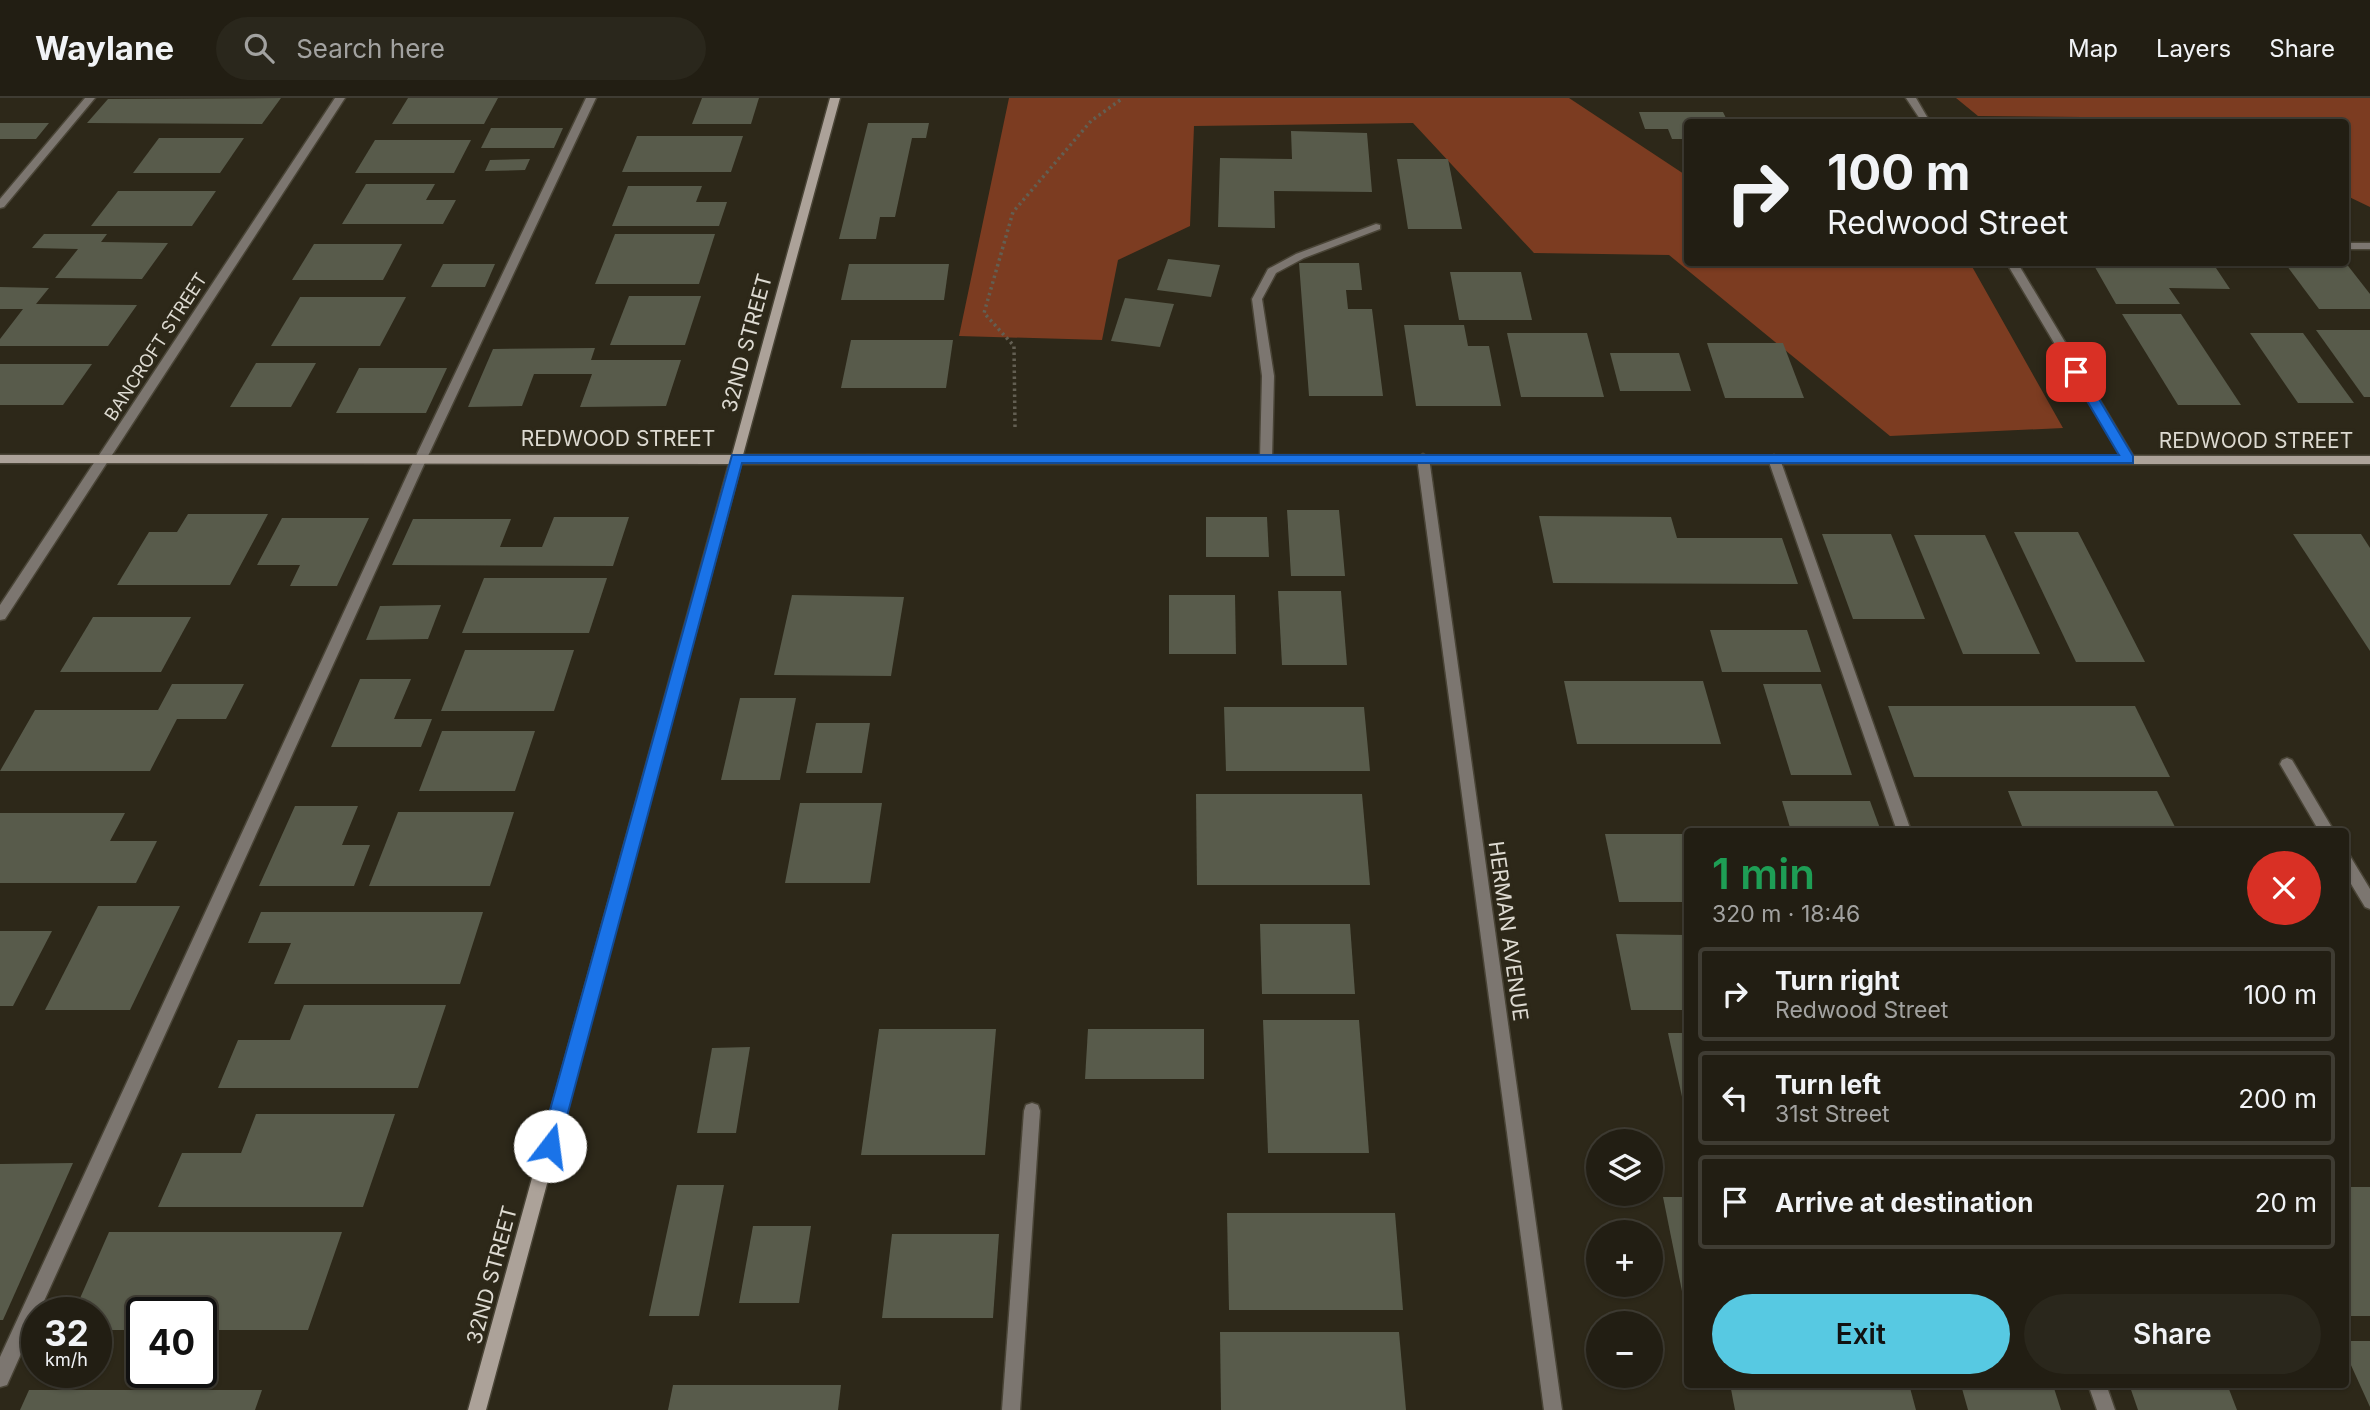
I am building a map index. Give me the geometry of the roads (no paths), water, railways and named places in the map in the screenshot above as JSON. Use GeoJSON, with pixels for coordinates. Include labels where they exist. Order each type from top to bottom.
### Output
{"type":"FeatureCollection","features":[{"type":"Feature","properties":{"kind":"street"},"geometry":{"type":"LineString","coordinates":[[0,205],[90,98]]}},
{"type":"Feature","properties":{"kind":"street","name":"BANCROFT STREET"},"geometry":{"type":"LineString","coordinates":[[0,615],[340,98]]}},
{"type":"Feature","properties":{"kind":"street"},"geometry":{"type":"LineString","coordinates":[[0,1378],[421,458],[591,98]]}},
{"type":"Feature","properties":{"kind":"street","name":"32ND STREET"},"geometry":{"type":"LineString","coordinates":[[477,1410],[835,98]]}},
{"type":"Feature","properties":{"kind":"street"},"geometry":{"type":"LineString","coordinates":[[1911,98],[1924,119]]}},
{"type":"Feature","properties":{"kind":"street"},"geometry":{"type":"LineString","coordinates":[[1266,458],[1268,376],[1257,299],[1272,271],[1300,256],[1376,227]]}},
{"type":"Feature","properties":{"kind":"street"},"geometry":{"type":"LineString","coordinates":[[2349,246],[2370,246]]}},
{"type":"Feature","properties":{"kind":"street"},"geometry":{"type":"LineString","coordinates":[[2013,266],[2129,460]]}},
{"type":"Feature","properties":{"kind":"street","name":"REDWOOD STREET"},"geometry":{"type":"LineString","coordinates":[[0,458],[2370,460]]}},
{"type":"Feature","properties":{"kind":"street","name":"HERMAN AVENUE"},"geometry":{"type":"LineString","coordinates":[[1423,458],[1553,1410]]}},
{"type":"Feature","properties":{"kind":"street"},"geometry":{"type":"LineString","coordinates":[[1774,459],[1904,828]]}},
{"type":"Feature","properties":{"kind":"street"},"geometry":{"type":"LineString","coordinates":[[2287,764],[2325,828]]}},
{"type":"Feature","properties":{"kind":"street"},"geometry":{"type":"LineString","coordinates":[[2349,868],[2370,902]]}},
{"type":"Feature","properties":{"kind":"street"},"geometry":{"type":"LineString","coordinates":[[1011,1410],[1032,1111]]}},
{"type":"Feature","properties":{"kind":"street"},"geometry":{"type":"LineString","coordinates":[[2098,1388],[2106,1410]]}}]}
